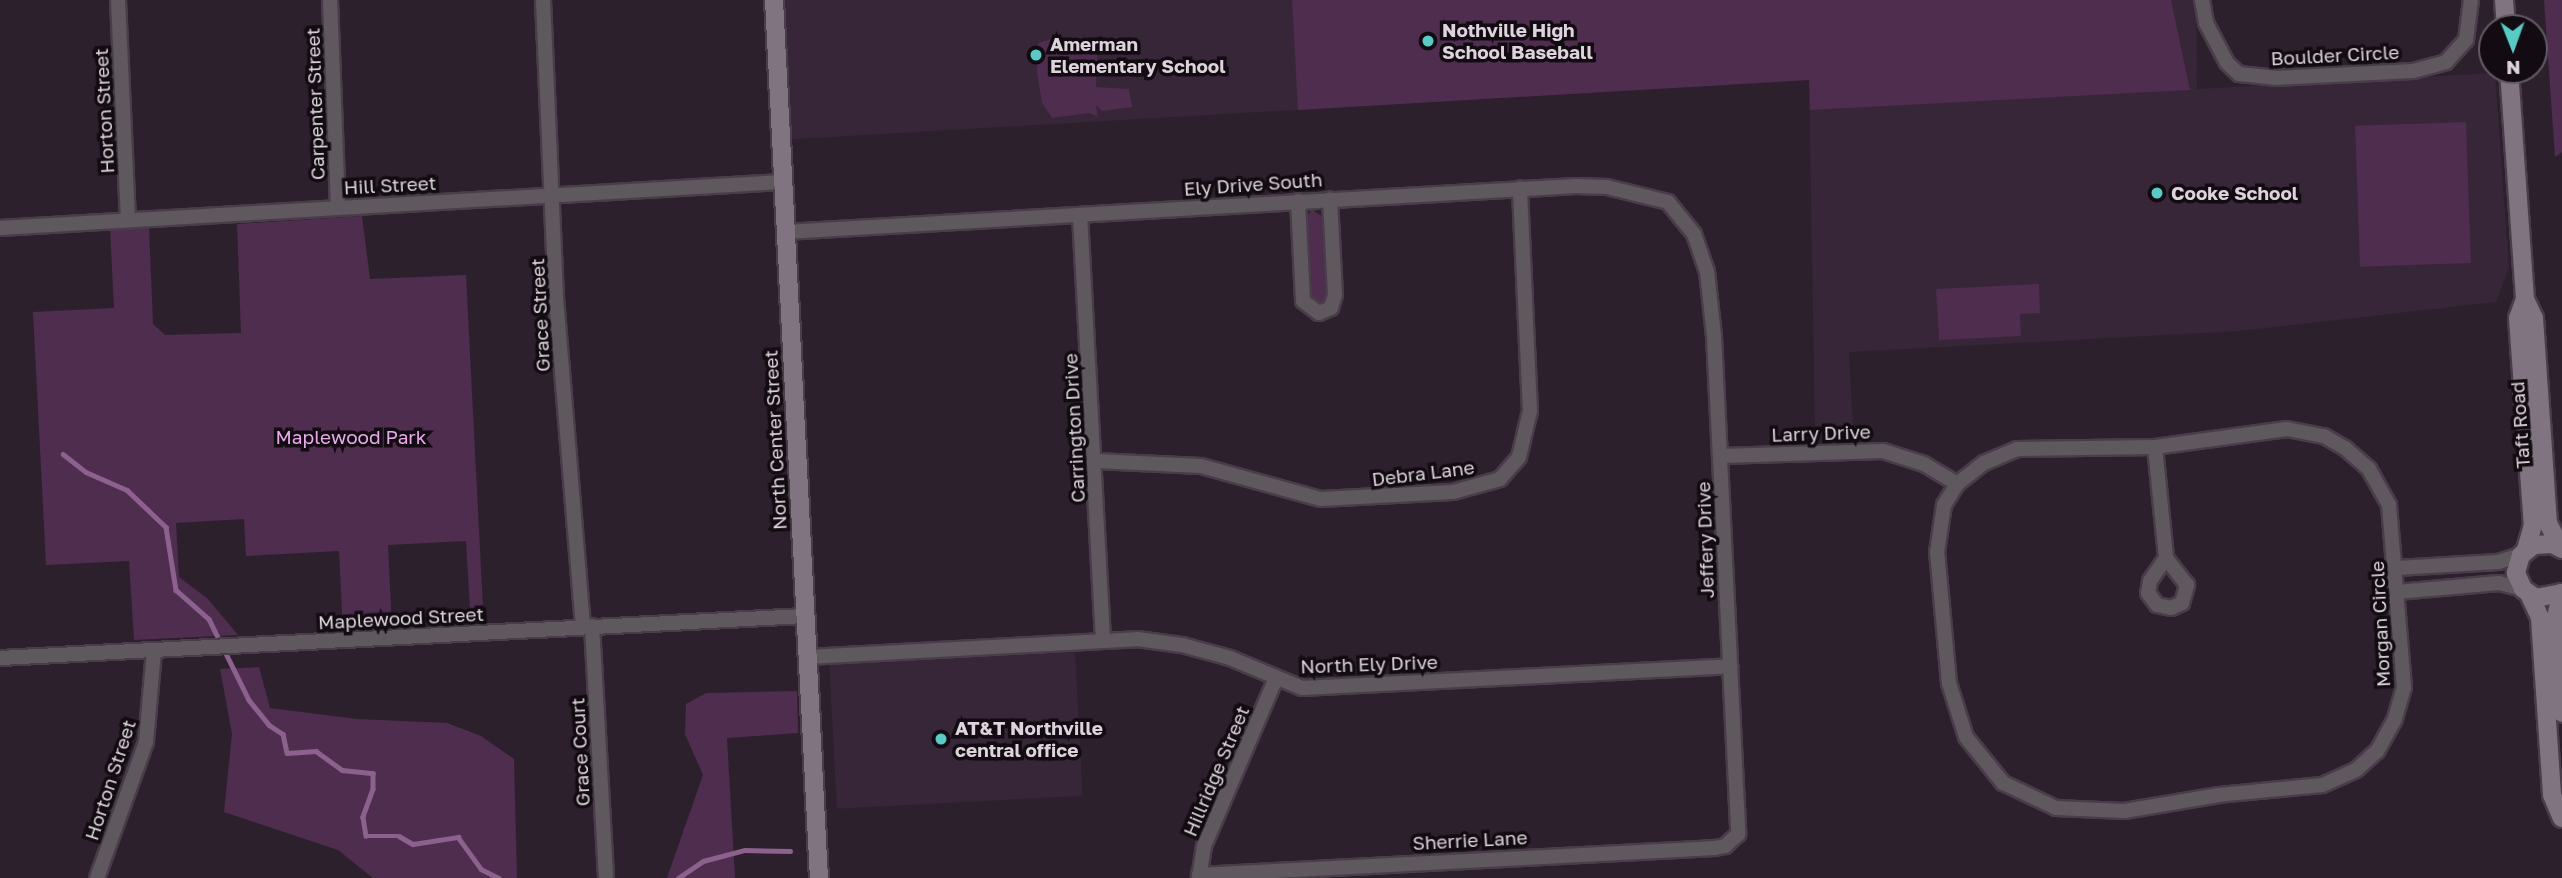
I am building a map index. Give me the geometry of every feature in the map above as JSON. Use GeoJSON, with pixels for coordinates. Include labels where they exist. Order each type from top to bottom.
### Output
{"type":"FeatureCollection","features":[{"type":"Feature","properties":{"kind":"street","name":"Horton Street"},"geometry":{"type":"LineString","coordinates":[[118,0],[128,220]]}},
{"type":"Feature","properties":{"kind":"street","name":"Carpenter Street"},"geometry":{"type":"LineString","coordinates":[[330,0],[338,207]]}},
{"type":"Feature","properties":{"kind":"street","name":"Grace Street"},"geometry":{"type":"LineString","coordinates":[[543,0],[554,196],[556,298],[587,626]]}},
{"type":"Feature","properties":{"kind":"street","name":"North Center Street"},"geometry":{"type":"LineString","coordinates":[[774,0],[819,878]]}},
{"type":"Feature","properties":{"kind":"street","name":"Boulder Circle"},"geometry":{"type":"LineString","coordinates":[[2202,0],[2210,33],[2227,63],[2239,74],[2275,78],[2413,71],[2446,62],[2466,40],[2471,0]]}},
{"type":"Feature","properties":{"kind":"street","name":"Taft Road"},"geometry":{"type":"LineString","coordinates":[[2510,84],[2525,299],[2534,317],[2548,523],[2561,548]]}},
{"type":"Feature","properties":{"kind":"street","name":"Hill Street"},"geometry":{"type":"LineString","coordinates":[[0,228],[782,182]]}},
{"type":"Feature","properties":{"kind":"street","name":"Ely Drive South"},"geometry":{"type":"LineString","coordinates":[[785,232],[1520,188],[1607,187],[1647,194],[1678,211],[1699,245]]}},
{"type":"Feature","properties":{"kind":"street","name":"Debra Lane"},"geometry":{"type":"LineString","coordinates":[[1096,461],[1201,466],[1321,499],[1453,492],[1500,479],[1519,457],[1530,411],[1520,188]]}},
{"type":"Feature","properties":{"kind":"street"},"geometry":{"type":"LineString","coordinates":[[1298,201],[1303,300],[1307,308],[1319,313],[1331,308],[1335,295],[1329,199]]}},
{"type":"Feature","properties":{"kind":"street","name":"Carrington Drive"},"geometry":{"type":"LineString","coordinates":[[1080,215],[1096,461],[1103,639]]}},
{"type":"Feature","properties":{"kind":"street","name":"Jeffery Drive"},"geometry":{"type":"LineString","coordinates":[[1699,245],[1710,290],[1721,456],[1738,834]]}},
{"type":"Feature","properties":{"kind":"street","name":"Taft Road"},"geometry":{"type":"LineString","coordinates":[[2525,299],[2518,318],[2533,525],[2516,573],[2526,592]]}},
{"type":"Feature","properties":{"kind":"street","name":"Morgan Circle"},"geometry":{"type":"LineString","coordinates":[[2287,429],[2324,436],[2360,460],[2376,479],[2392,517],[2399,592],[2402,698],[2382,744],[2356,770],[2305,788],[2220,795],[2124,811],[2056,808],[2003,783],[1977,754],[1957,718],[1949,683],[1937,552],[1944,505],[1957,484],[1984,463],[2017,449],[2155,447],[2287,429]]}},
{"type":"Feature","properties":{"kind":"street"},"geometry":{"type":"LineString","coordinates":[[2155,447],[2166,558]]}},
{"type":"Feature","properties":{"kind":"street","name":"Larry Drive"},"geometry":{"type":"LineString","coordinates":[[1721,456],[1883,451],[1924,464],[1957,484]]}},
{"type":"Feature","properties":{"kind":"street"},"geometry":{"type":"LineString","coordinates":[[2397,568],[2498,562],[2542,543],[2561,548]]}},
{"type":"Feature","properties":{"kind":"street"},"geometry":{"type":"LineString","coordinates":[[2399,592],[2499,583],[2545,599],[2562,593]]}},
{"type":"Feature","properties":{"kind":"street"},"geometry":{"type":"LineString","coordinates":[[2526,592],[2540,618],[2552,795],[2562,818]]}},
{"type":"Feature","properties":{"kind":"street"},"geometry":{"type":"LineString","coordinates":[[2562,593],[2555,625],[2562,713]]}},
{"type":"Feature","properties":{"kind":"street","name":"Maplewood Street"},"geometry":{"type":"LineString","coordinates":[[0,658],[805,616]]}},
{"type":"Feature","properties":{"kind":"street","name":"Grace Court"},"geometry":{"type":"LineString","coordinates":[[587,626],[606,876]]}},
{"type":"Feature","properties":{"kind":"street","name":"North Ely Drive"},"geometry":{"type":"LineString","coordinates":[[808,657],[1103,639],[1182,645],[1230,657],[1275,680],[1302,688],[1730,666]]}},
{"type":"Feature","properties":{"kind":"street","name":"Horton Street"},"geometry":{"type":"LineString","coordinates":[[97,878],[146,742],[154,651]]}},
{"type":"Feature","properties":{"kind":"street","name":"Hillridge Street"},"geometry":{"type":"LineString","coordinates":[[1199,876],[1204,846],[1275,680]]}},
{"type":"Feature","properties":{"kind":"street","name":"Sherrie Lane"},"geometry":{"type":"LineString","coordinates":[[1199,876],[1715,848],[1725,846],[1738,834]]}},
{"type":"Feature","properties":{"kind":"shaded area"},"geometry":{"type":"Polygon","coordinates":[[[775,0],[2196,0],[2197,89],[2478,74],[2478,84],[2496,84],[2509,268],[2496,302],[2239,331],[1849,352],[1853,429],[1815,435],[1809,80],[780,140],[775,0]]]}},
{"type":"Feature","properties":{"kind":"shaded area"},"geometry":{"type":"Polygon","coordinates":[[[1075,652],[1083,796],[837,809],[829,665],[1075,652]]]}},
{"type":"Feature","properties":{"kind":"green space"},"geometry":{"type":"Polygon","coordinates":[[[1292,0],[2171,0],[2190,90],[1810,110],[1809,80],[1298,110],[1292,0]]]}},
{"type":"Feature","properties":{"kind":"green space"},"geometry":{"type":"Polygon","coordinates":[[[2544,0],[2562,0],[2562,152],[2555,157],[2548,57],[2548,14],[2545,14],[2544,0]]]}},
{"type":"Feature","properties":{"kind":"green space"},"geometry":{"type":"Polygon","coordinates":[[[1054,38],[1098,42],[1096,87],[1129,89],[1132,107],[1102,111],[1096,105],[1098,117],[1089,113],[1052,118],[1042,103],[1037,73],[1038,43],[1054,38]]]}},
{"type":"Feature","properties":{"kind":"green space"},"geometry":{"type":"Polygon","coordinates":[[[2466,122],[2471,263],[2360,267],[2355,126],[2466,122]]]}},
{"type":"Feature","properties":{"kind":"green space"},"geometry":{"type":"Polygon","coordinates":[[[1312,210],[1325,218],[1329,295],[1322,305],[1311,302],[1309,296],[1306,216],[1312,210]]]}},
{"type":"Feature","properties":{"kind":"green space","name":"Maplewood Park"},"geometry":{"type":"Polygon","coordinates":[[[362,216],[370,279],[466,275],[483,608],[470,609],[466,541],[388,545],[392,628],[343,631],[339,551],[246,556],[244,519],[176,523],[179,577],[208,599],[238,635],[134,640],[129,561],[46,565],[33,312],[114,308],[110,229],[149,228],[153,324],[165,335],[241,333],[237,224],[362,216]]]}},
{"type":"Feature","properties":{"kind":"green space"},"geometry":{"type":"Polygon","coordinates":[[[2039,284],[2040,313],[2020,314],[2021,336],[1939,340],[1936,289],[2039,284]]]}},
{"type":"Feature","properties":{"kind":"green space"},"geometry":{"type":"Polygon","coordinates":[[[259,667],[270,708],[357,719],[447,723],[481,736],[514,759],[517,878],[373,878],[338,850],[224,812],[232,734],[220,669],[259,667]]]}},
{"type":"Feature","properties":{"kind":"green space"},"geometry":{"type":"Polygon","coordinates":[[[797,691],[798,733],[727,738],[735,878],[667,878],[703,775],[685,734],[686,704],[706,693],[797,691]]]}},
{"type":"Feature","properties":{"kind":"waterway"},"geometry":{"type":"LineString","coordinates":[[63,454],[86,472],[127,490],[166,527],[176,590],[209,619],[249,700],[269,725],[283,734],[287,753],[316,751],[342,770],[373,773],[373,789],[363,817],[366,836],[399,836],[413,844],[458,837],[481,869],[499,878]]}},
{"type":"Feature","properties":{"kind":"waterway"},"geometry":{"type":"LineString","coordinates":[[678,878],[703,861],[745,850],[790,851]]}},
{"type":"Feature","properties":{"kind":"place","name":"Nothville High School Baseball"},"geometry":{"type":"Point","coordinates":[1428,41]}},
{"type":"Feature","properties":{"kind":"place","name":"Amerman Elementary School"},"geometry":{"type":"Point","coordinates":[1036,55]}},
{"type":"Feature","properties":{"kind":"place","name":"Cooke School"},"geometry":{"type":"Point","coordinates":[2157,193]}},
{"type":"Feature","properties":{"kind":"place","name":"AT&T Northville central office"},"geometry":{"type":"Point","coordinates":[941,739]}}]}
